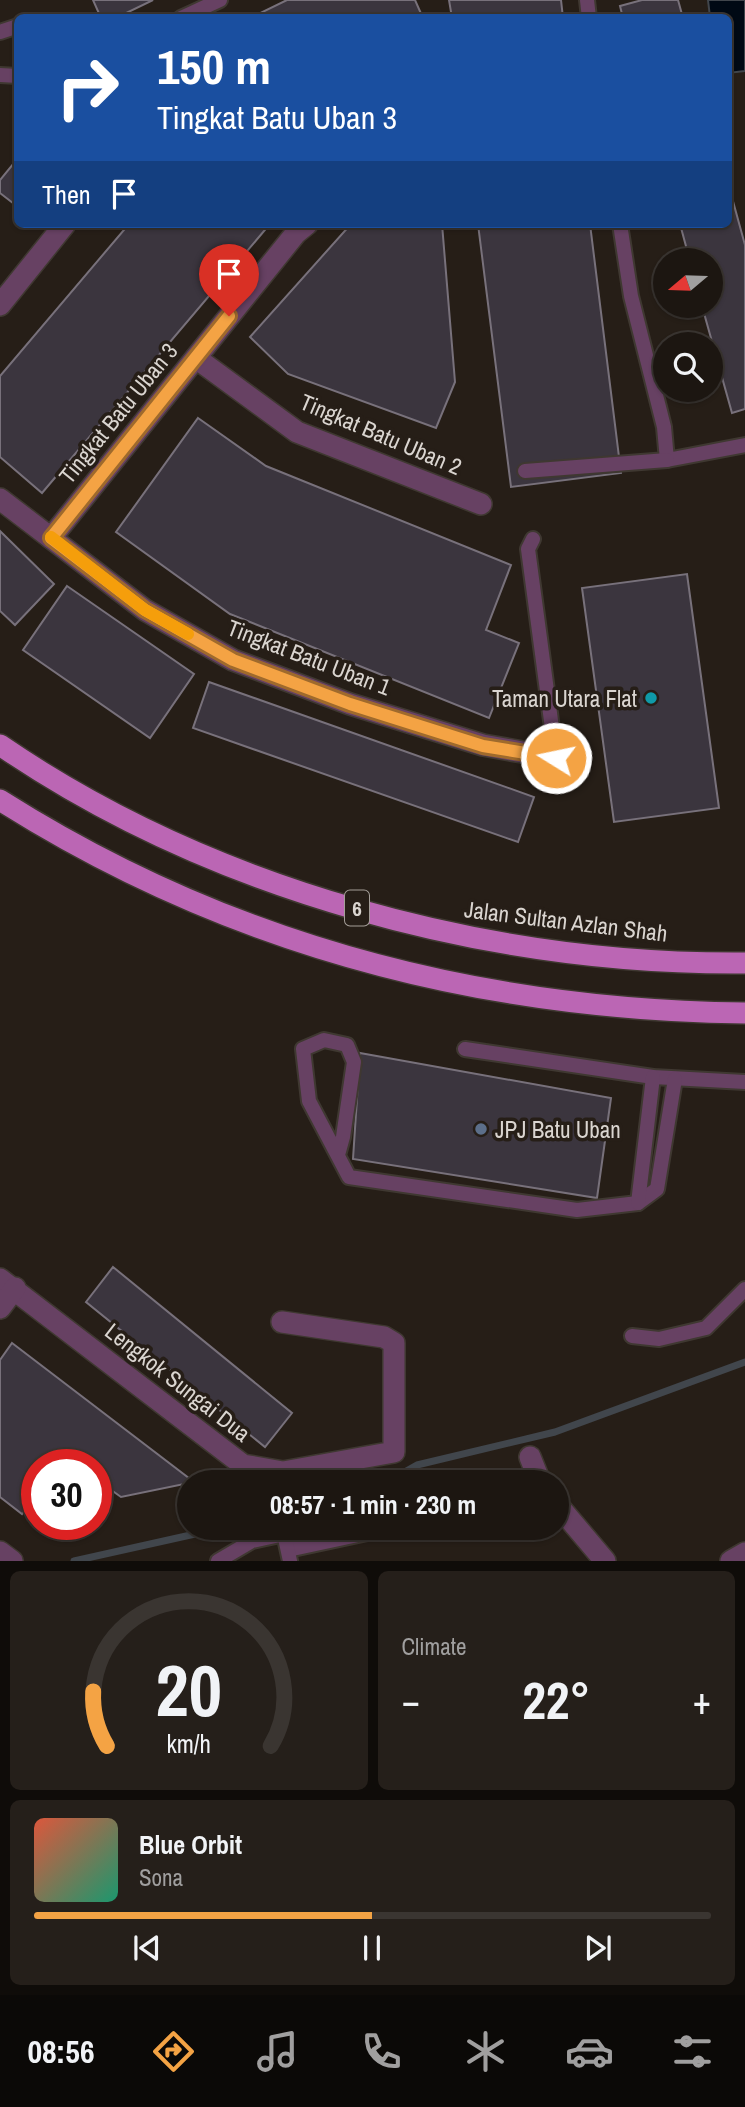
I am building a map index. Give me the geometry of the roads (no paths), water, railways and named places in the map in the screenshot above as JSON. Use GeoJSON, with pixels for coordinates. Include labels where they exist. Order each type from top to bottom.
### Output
{"type":"FeatureCollection","features":[{"type":"Feature","properties":{"kind":"highway","name":"Jalan Sultan Azlan Shah"},"geometry":{"type":"LineString","coordinates":[[0,745],[66,786],[192,850],[272,882],[388,918],[455,934],[540,949],[671,962],[745,962]]}},
{"type":"Feature","properties":{"kind":"highway","name":"6"},"geometry":{"type":"LineString","coordinates":[[0,800],[51,833],[126,873],[240,922],[352,959],[467,986],[570,1003],[634,1010],[745,1013]]}},
{"type":"Feature","properties":{"kind":"street"},"geometry":{"type":"LineString","coordinates":[[0,305],[62,228]]}},
{"type":"Feature","properties":{"kind":"street","name":"Tingkat Batu Uban 3"},"geometry":{"type":"LineString","coordinates":[[51,538],[302,228]]}},
{"type":"Feature","properties":{"kind":"street","name":"Tingkat Batu Uban 2"},"geometry":{"type":"LineString","coordinates":[[196,358],[296,432],[481,505]]}},
{"type":"Feature","properties":{"kind":"street","name":"Tingkat Batu Uban 1"},"geometry":{"type":"LineString","coordinates":[[0,499],[145,610],[233,660],[350,704],[483,746],[556,758]]}},
{"type":"Feature","properties":{"kind":"street","name":"Lengkok Sungai Dua"},"geometry":{"type":"LineString","coordinates":[[0,1308],[7,1283],[243,1465],[283,1472],[394,1452],[394,1343],[384,1337],[282,1322]]}},
{"type":"Feature","properties":{"kind":"street"},"geometry":{"type":"LineString","coordinates":[[530,1457],[535,1470]]}},
{"type":"Feature","properties":{"kind":"street"},"geometry":{"type":"LineString","coordinates":[[569,1518],[605,1561]]}},
{"type":"Feature","properties":{"kind":"street"},"geometry":{"type":"LineString","coordinates":[[0,1552],[12,1561]]}},
{"type":"Feature","properties":{"kind":"street"},"geometry":{"type":"LineString","coordinates":[[731,1561],[745,1553]]}},
{"type":"Feature","properties":{"kind":"lane"},"geometry":{"type":"LineString","coordinates":[[190,14],[220,0]]}},
{"type":"Feature","properties":{"kind":"lane"},"geometry":{"type":"LineString","coordinates":[[621,228],[631,296],[664,427],[667,460]]}},
{"type":"Feature","properties":{"kind":"lane"},"geometry":{"type":"LineString","coordinates":[[525,471],[667,460],[745,445]]}},
{"type":"Feature","properties":{"kind":"lane"},"geometry":{"type":"LineString","coordinates":[[533,539],[528,549],[556,758]]}},
{"type":"Feature","properties":{"kind":"lane"},"geometry":{"type":"LineString","coordinates":[[338,1155],[354,1062],[347,1045],[324,1040],[303,1049],[309,1101],[349,1177],[578,1210],[638,1203],[657,1189],[675,1079]]}},
{"type":"Feature","properties":{"kind":"lane"},"geometry":{"type":"LineString","coordinates":[[465,1049],[653,1077],[745,1083]]}},
{"type":"Feature","properties":{"kind":"lane"},"geometry":{"type":"LineString","coordinates":[[638,1203],[653,1077]]}},
{"type":"Feature","properties":{"kind":"lane"},"geometry":{"type":"LineString","coordinates":[[632,1336],[659,1339],[706,1328],[745,1289]]}},
{"type":"Feature","properties":{"kind":"lane"},"geometry":{"type":"LineString","coordinates":[[218,1561],[252,1541],[276,1535],[285,1538],[289,1556],[344,1540]]}},
{"type":"Feature","properties":{"kind":"waterway"},"geometry":{"type":"LineString","coordinates":[[408,1470],[417,1465],[555,1432],[745,1362]]}},
{"type":"Feature","properties":{"kind":"waterway"},"geometry":{"type":"LineString","coordinates":[[74,1561],[177,1538]]}},
{"type":"Feature","properties":{"kind":"place","name":"Taman Utara Flat"},"geometry":{"type":"Point","coordinates":[651,698]}},
{"type":"Feature","properties":{"kind":"place","name":"JPJ Batu Uban"},"geometry":{"type":"Point","coordinates":[481,1129]}}]}
